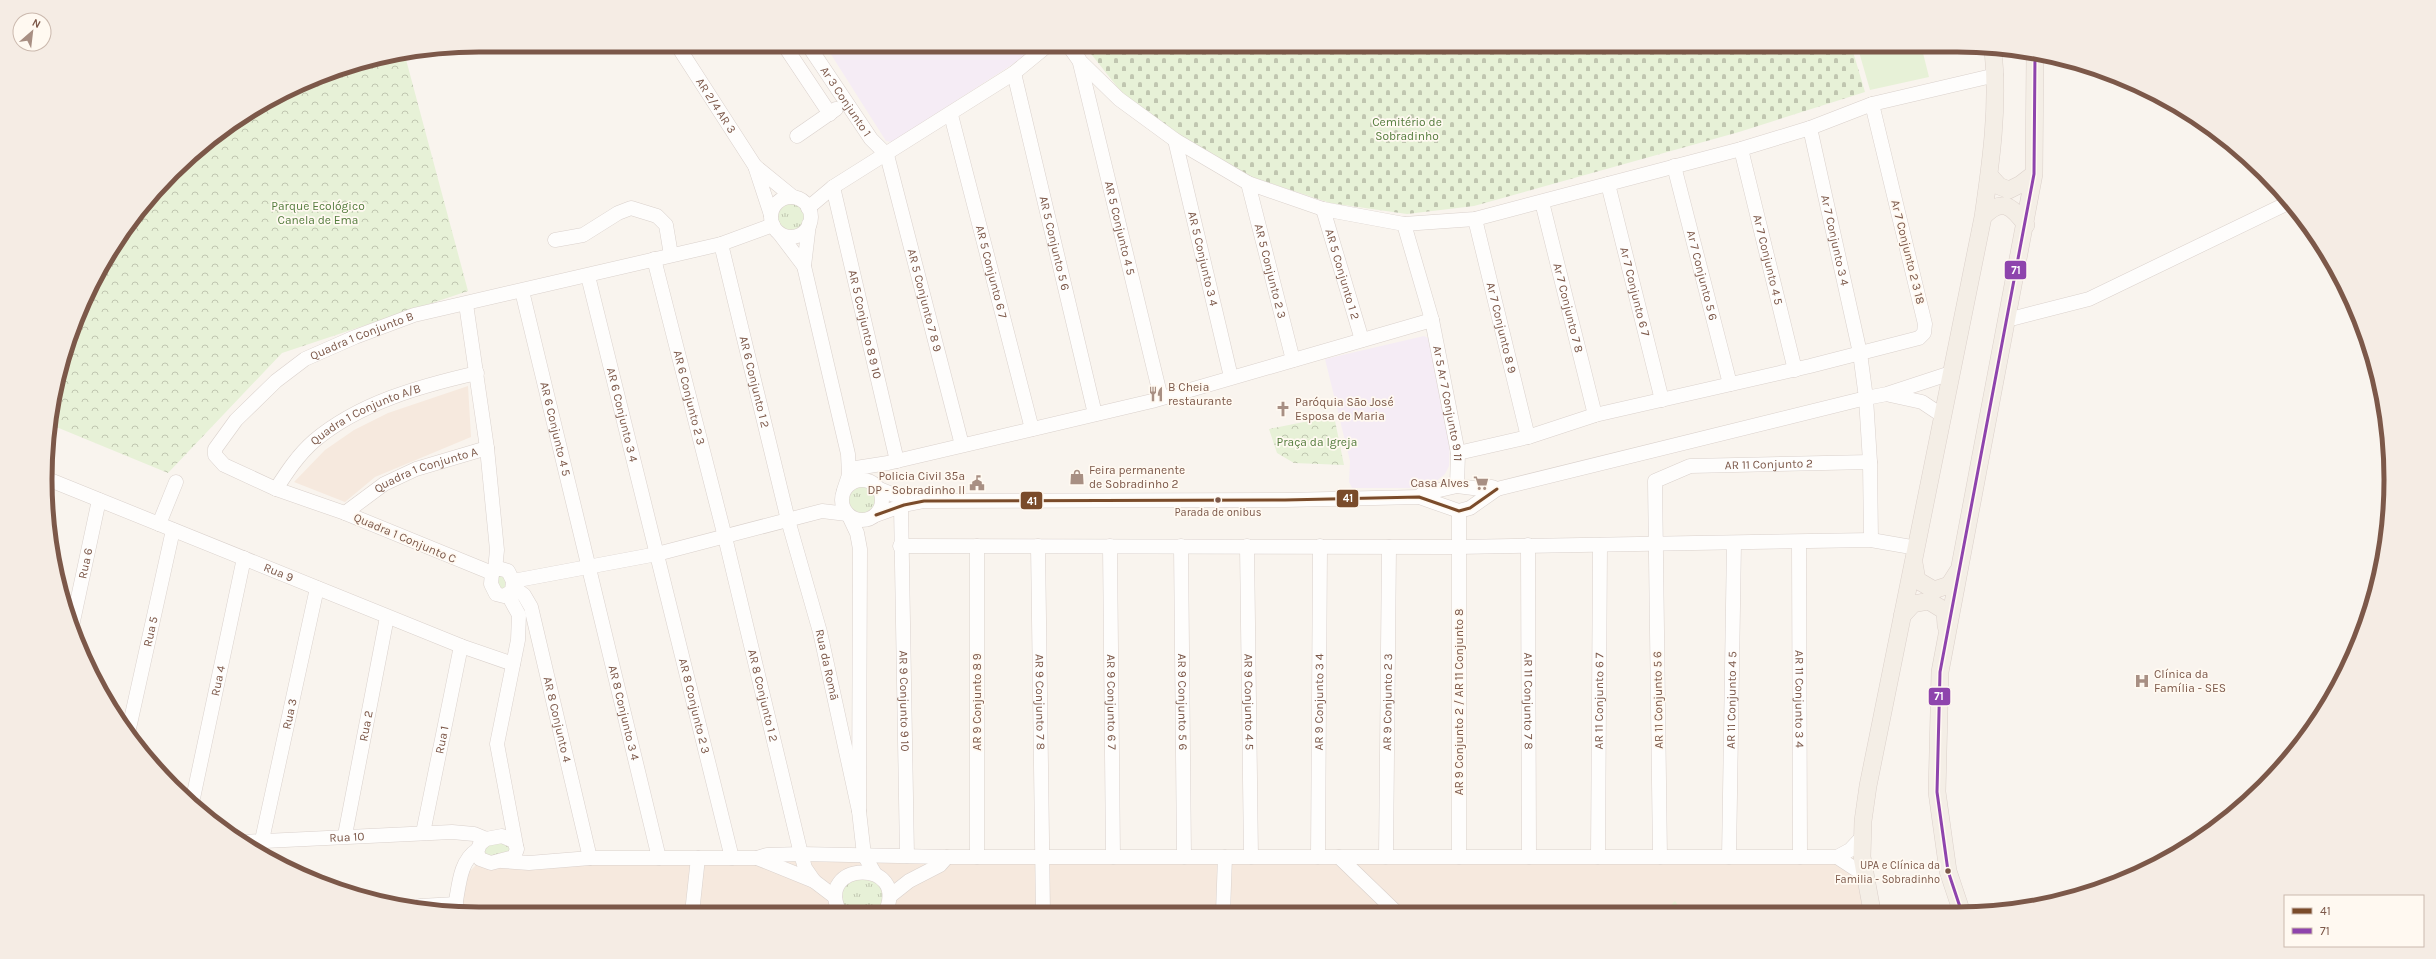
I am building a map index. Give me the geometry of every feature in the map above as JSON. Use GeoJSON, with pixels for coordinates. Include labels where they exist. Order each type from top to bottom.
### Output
{"type":"FeatureCollection","features":[{"type":"Feature","properties":{"kind":"main road"},"geometry":{"type":"LineString","coordinates":[[1871,907],[1862,857],[1868,786],[1983,217],[1989,175],[1996,75],[1994,54]]}},
{"type":"Feature","properties":{"kind":"main road"},"geometry":{"type":"LineString","coordinates":[[1960,907],[1948,871],[1937,792],[1940,672],[1946,631],[2026,225],[2034,174],[2035,59]]}},
{"type":"Feature","properties":{"kind":"main road"},"geometry":{"type":"LineString","coordinates":[[1989,175],[1999,186],[2010,190],[2034,174]]}},
{"type":"Feature","properties":{"kind":"main road"},"geometry":{"type":"LineString","coordinates":[[1983,217],[1992,207],[2004,205],[2016,211],[2026,225]]}},
{"type":"Feature","properties":{"kind":"main road"},"geometry":{"type":"LineString","coordinates":[[1916,554],[1917,580],[1934,590],[1949,585],[1958,570]]}},
{"type":"Feature","properties":{"kind":"main road"},"geometry":{"type":"LineString","coordinates":[[1902,616],[1913,604],[1930,601],[1945,612],[1946,631]]}},
{"type":"Feature","properties":{"kind":"street","name":"AR 2/4 AR 3"},"geometry":{"type":"LineString","coordinates":[[682,52],[755,166]]}},
{"type":"Feature","properties":{"kind":"street"},"geometry":{"type":"LineString","coordinates":[[789,52],[830,114]]}},
{"type":"Feature","properties":{"kind":"street","name":"Ar 3 Conjunto 1"},"geometry":{"type":"LineString","coordinates":[[812,52],[845,103],[871,139],[887,155]]}},
{"type":"Feature","properties":{"kind":"street"},"geometry":{"type":"LineString","coordinates":[[808,208],[833,187],[951,115],[1014,73],[1040,52]]}},
{"type":"Feature","properties":{"kind":"street"},"geometry":{"type":"LineString","coordinates":[[1073,52],[1078,59],[1119,99],[1175,140],[1248,183],[1323,209],[1404,224],[1475,219],[1741,149],[1810,128],[1872,104],[1996,75]]}},
{"type":"Feature","properties":{"kind":"street","name":"AR 5 Conjunto 4 5"},"geometry":{"type":"LineString","coordinates":[[1078,59],[1162,398]]}},
{"type":"Feature","properties":{"kind":"street","name":"AR 5 Conjunto 5 6"},"geometry":{"type":"LineString","coordinates":[[1014,73],[1095,414]]}},
{"type":"Feature","properties":{"kind":"street"},"geometry":{"type":"LineString","coordinates":[[797,136],[845,103]]}},
{"type":"Feature","properties":{"kind":"street","name":"Ar 7 Conjunto 2 3 18"},"geometry":{"type":"LineString","coordinates":[[1860,353],[1919,338],[1924,333],[1925,324],[1872,104]]}},
{"type":"Feature","properties":{"kind":"street","name":"AR 5 Conjunto 6 7"},"geometry":{"type":"LineString","coordinates":[[951,115],[1032,429]]}},
{"type":"Feature","properties":{"kind":"street","name":"Ar 7 Conjunto 3 4"},"geometry":{"type":"LineString","coordinates":[[1810,128],[1860,353],[1866,398],[1870,462]]}},
{"type":"Feature","properties":{"kind":"street","name":"AR 5 Conjunto 3 4"},"geometry":{"type":"LineString","coordinates":[[1175,140],[1232,377]]}},
{"type":"Feature","properties":{"kind":"street","name":"Ar 7 Conjunto 4 5"},"geometry":{"type":"LineString","coordinates":[[1741,149],[1795,370]]}},
{"type":"Feature","properties":{"kind":"street","name":"AR 5 Conjunto 7 8 9"},"geometry":{"type":"LineString","coordinates":[[887,155],[962,445]]}},
{"type":"Feature","properties":{"kind":"street"},"geometry":{"type":"LineString","coordinates":[[755,166],[793,198]]}},
{"type":"Feature","properties":{"kind":"street"},"geometry":{"type":"LineString","coordinates":[[755,166],[774,224],[804,266]]}},
{"type":"Feature","properties":{"kind":"street","name":"Ar 7 Conjunto 5 6"},"geometry":{"type":"LineString","coordinates":[[1674,166],[1730,384]]}},
{"type":"Feature","properties":{"kind":"street","name":"AR 5 Conjunto 2 3"},"geometry":{"type":"LineString","coordinates":[[1248,183],[1293,360]]}},
{"type":"Feature","properties":{"kind":"street","name":"Ar 7 Conjunto 6 7"},"geometry":{"type":"LineString","coordinates":[[1608,184],[1662,400]]}},
{"type":"Feature","properties":{"kind":"street","name":"AR 5 Conjunto 8 9 10"},"geometry":{"type":"LineString","coordinates":[[833,187],[893,462]]}},
{"type":"Feature","properties":{"kind":"street"},"geometry":{"type":"LineString","coordinates":[[809,224],[799,235],[785,236],[774,224],[773,209],[781,200],[793,198],[799,199],[808,208],[810,216],[804,266],[848,454],[849,475],[844,491],[843,508],[857,532],[860,549],[859,811],[864,855],[875,874],[885,883],[890,896]]}},
{"type":"Feature","properties":{"kind":"street","name":"Ar 7 Conjunto 7 8"},"geometry":{"type":"LineString","coordinates":[[1542,202],[1595,415]]}},
{"type":"Feature","properties":{"kind":"street"},"geometry":{"type":"LineString","coordinates":[[2007,320],[2089,299],[2284,205]]}},
{"type":"Feature","properties":{"kind":"street"},"geometry":{"type":"LineString","coordinates":[[555,240],[583,234],[618,213],[631,208],[657,216],[666,225],[671,255]]}},
{"type":"Feature","properties":{"kind":"street","name":"AR 5 Conjunto 1 2"},"geometry":{"type":"LineString","coordinates":[[1323,209],[1362,340]]}},
{"type":"Feature","properties":{"kind":"street","name":"Ar 7 Conjunto 8 9"},"geometry":{"type":"LineString","coordinates":[[1475,219],[1528,437]]}},
{"type":"Feature","properties":{"kind":"street","name":"Quadra 1 Conjunto B"},"geometry":{"type":"LineString","coordinates":[[220,441],[236,420],[271,386],[305,359],[355,337],[414,315],[588,276],[721,244],[774,224]]}},
{"type":"Feature","properties":{"kind":"street","name":"Ar 5 Ar 7 Conjunto 9 11"},"geometry":{"type":"LineString","coordinates":[[1404,224],[1432,320],[1458,453],[1456,488]]}},
{"type":"Feature","properties":{"kind":"street","name":"AR 6 Conjunto 1 2"},"geometry":{"type":"LineString","coordinates":[[721,244],[788,520]]}},
{"type":"Feature","properties":{"kind":"street","name":"AR 6 Conjunto 2 3"},"geometry":{"type":"LineString","coordinates":[[654,259],[725,537]]}},
{"type":"Feature","properties":{"kind":"street","name":"AR 6 Conjunto 3 4"},"geometry":{"type":"LineString","coordinates":[[588,276],[657,554]]}},
{"type":"Feature","properties":{"kind":"street","name":"AR 6 Conjunto 4 5"},"geometry":{"type":"LineString","coordinates":[[522,291],[588,568]]}},
{"type":"Feature","properties":{"kind":"street"},"geometry":{"type":"LineString","coordinates":[[466,304],[477,373]]}},
{"type":"Feature","properties":{"kind":"street"},"geometry":{"type":"LineString","coordinates":[[856,468],[893,462],[1162,398],[1432,320]]}},
{"type":"Feature","properties":{"kind":"street"},"geometry":{"type":"LineString","coordinates":[[1458,453],[1528,437],[1595,415],[1795,370],[1860,353]]}},
{"type":"Feature","properties":{"kind":"street","name":"Quadra 1 Conjunto A"},"geometry":{"type":"LineString","coordinates":[[346,513],[384,484],[416,468],[487,448],[477,373]]}},
{"type":"Feature","properties":{"kind":"street","name":"Quadra 1 Conjunto A/B"},"geometry":{"type":"LineString","coordinates":[[276,489],[292,464],[314,442],[342,421],[379,403],[440,381],[477,373]]}},
{"type":"Feature","properties":{"kind":"street"},"geometry":{"type":"LineString","coordinates":[[825,510],[854,482],[873,484],[894,495],[924,501],[1286,500],[1419,497],[1459,510],[1497,489],[1887,394],[1951,373]]}},
{"type":"Feature","properties":{"kind":"street"},"geometry":{"type":"LineString","coordinates":[[1887,394],[1922,402],[1943,416]]}},
{"type":"Feature","properties":{"kind":"street","name":"Quadra 1 Conjunto C"},"geometry":{"type":"LineString","coordinates":[[220,441],[215,449],[215,455],[218,460],[276,489],[346,513],[505,579]]}},
{"type":"Feature","properties":{"kind":"street"},"geometry":{"type":"LineString","coordinates":[[461,880],[472,867],[510,860],[516,848],[496,744],[514,664],[518,640],[519,615],[505,579],[497,550],[487,448]]}},
{"type":"Feature","properties":{"kind":"street"},"geometry":{"type":"LineString","coordinates":[[848,454],[856,468],[880,493],[882,504],[860,549]]}},
{"type":"Feature","properties":{"kind":"street"},"geometry":{"type":"LineString","coordinates":[[873,484],[893,462]]}},
{"type":"Feature","properties":{"kind":"street"},"geometry":{"type":"LineString","coordinates":[[1870,462],[1871,540]]}},
{"type":"Feature","properties":{"kind":"street","name":"AR 11 Conjunto 2"},"geometry":{"type":"LineString","coordinates":[[1656,544],[1655,481],[1690,466],[1870,462]]}},
{"type":"Feature","properties":{"kind":"street","name":"Rua 9"},"geometry":{"type":"LineString","coordinates":[[52,481],[387,617],[461,646],[514,664]]}},
{"type":"Feature","properties":{"kind":"street"},"geometry":{"type":"LineString","coordinates":[[159,524],[176,482]]}},
{"type":"Feature","properties":{"kind":"street"},"geometry":{"type":"LineString","coordinates":[[1419,497],[1422,494],[1456,488],[1492,487],[1497,489]]}},
{"type":"Feature","properties":{"kind":"street"},"geometry":{"type":"LineString","coordinates":[[1456,488],[1471,497],[1459,510]]}},
{"type":"Feature","properties":{"kind":"street"},"geometry":{"type":"LineString","coordinates":[[1456,488],[1444,501],[1459,510]]}},
{"type":"Feature","properties":{"kind":"street","name":"Rua 6"},"geometry":{"type":"LineString","coordinates":[[74,615],[99,500]]}},
{"type":"Feature","properties":{"kind":"street"},"geometry":{"type":"LineString","coordinates":[[464,562],[492,587],[505,579],[588,568],[657,554],[825,510],[864,520],[901,506],[924,501]]}},
{"type":"Feature","properties":{"kind":"street","name":"AR 9 Conjunto 9 10"},"geometry":{"type":"LineString","coordinates":[[901,506],[900,546],[908,856]]}},
{"type":"Feature","properties":{"kind":"street","name":"AR 9 Conjunto 2 / AR 11 Conjunto 8"},"geometry":{"type":"LineString","coordinates":[[1459,510],[1459,857]]}},
{"type":"Feature","properties":{"kind":"street","name":"Rua da Romã"},"geometry":{"type":"LineString","coordinates":[[788,520],[820,632],[859,811]]}},
{"type":"Feature","properties":{"kind":"street","name":"Rua 5"},"geometry":{"type":"LineString","coordinates":[[130,725],[173,530]]}},
{"type":"Feature","properties":{"kind":"street","name":"AR 8 Conjunto 1 2"},"geometry":{"type":"LineString","coordinates":[[725,537],[801,854],[805,868],[814,881]]}},
{"type":"Feature","properties":{"kind":"street"},"geometry":{"type":"LineString","coordinates":[[900,546],[1389,547],[1871,540],[1916,554]]}},
{"type":"Feature","properties":{"kind":"street","name":"AR 11 Conjunto 3 4"},"geometry":{"type":"LineString","coordinates":[[1799,542],[1800,857]]}},
{"type":"Feature","properties":{"kind":"street","name":"AR 11 Conjunto 4 5"},"geometry":{"type":"LineString","coordinates":[[1729,857],[1734,543]]}},
{"type":"Feature","properties":{"kind":"street","name":"AR 11 Conjunto 5 6"},"geometry":{"type":"LineString","coordinates":[[1656,544],[1660,857]]}},
{"type":"Feature","properties":{"kind":"street","name":"AR 11 Conjunto 6 7"},"geometry":{"type":"LineString","coordinates":[[1598,857],[1600,545]]}},
{"type":"Feature","properties":{"kind":"street","name":"AR 9 Conjunto 8 9"},"geometry":{"type":"LineString","coordinates":[[977,546],[977,857]]}},
{"type":"Feature","properties":{"kind":"street","name":"AR 9 Conjunto 7 8"},"geometry":{"type":"LineString","coordinates":[[1038,546],[1043,907]]}},
{"type":"Feature","properties":{"kind":"street","name":"AR 9 Conjunto 6 7"},"geometry":{"type":"LineString","coordinates":[[1110,546],[1113,857]]}},
{"type":"Feature","properties":{"kind":"street","name":"AR 9 Conjunto 5 6"},"geometry":{"type":"LineString","coordinates":[[1181,546],[1184,857]]}},
{"type":"Feature","properties":{"kind":"street","name":"AR 9 Conjunto 4 5"},"geometry":{"type":"LineString","coordinates":[[1248,546],[1251,857]]}},
{"type":"Feature","properties":{"kind":"street","name":"AR 9 Conjunto 3 4"},"geometry":{"type":"LineString","coordinates":[[1318,857],[1320,546]]}},
{"type":"Feature","properties":{"kind":"street","name":"AR 11 Conjunto 7 8"},"geometry":{"type":"LineString","coordinates":[[1528,546],[1529,857]]}},
{"type":"Feature","properties":{"kind":"street","name":"AR 9 Conjunto 2 3"},"geometry":{"type":"LineString","coordinates":[[1386,857],[1389,547]]}},
{"type":"Feature","properties":{"kind":"street","name":"AR 8 Conjunto 2 3"},"geometry":{"type":"LineString","coordinates":[[657,554],[732,858]]}},
{"type":"Feature","properties":{"kind":"street","name":"Rua 4"},"geometry":{"type":"LineString","coordinates":[[193,797],[244,558]]}},
{"type":"Feature","properties":{"kind":"street","name":"AR 8 Conjunto 3 4"},"geometry":{"type":"LineString","coordinates":[[588,568],[659,858]]}},
{"type":"Feature","properties":{"kind":"street","name":"AR 8 Conjunto 4"},"geometry":{"type":"LineString","coordinates":[[505,579],[524,595],[531,607],[590,858]]}},
{"type":"Feature","properties":{"kind":"street","name":"Rua 3"},"geometry":{"type":"LineString","coordinates":[[262,840],[317,588]]}},
{"type":"Feature","properties":{"kind":"street","name":"Rua 2"},"geometry":{"type":"LineString","coordinates":[[345,835],[387,617]]}},
{"type":"Feature","properties":{"kind":"street","name":"Rua 1"},"geometry":{"type":"LineString","coordinates":[[423,833],[461,646]]}},
{"type":"Feature","properties":{"kind":"street"},"geometry":{"type":"LineString","coordinates":[[502,836],[507,825],[509,809]]}},
{"type":"Feature","properties":{"kind":"street","name":"Rua 10"},"geometry":{"type":"LineString","coordinates":[[252,841],[345,835],[452,832],[480,845]]}},
{"type":"Feature","properties":{"kind":"street"},"geometry":{"type":"LineString","coordinates":[[455,906],[461,880],[468,860],[480,845],[502,836],[512,838],[516,848],[546,861]]}},
{"type":"Feature","properties":{"kind":"street"},"geometry":{"type":"LineString","coordinates":[[502,861],[529,863],[590,858],[757,858],[767,855],[801,854],[947,857],[1837,857],[1850,850],[1863,836]]}},
{"type":"Feature","properties":{"kind":"street"},"geometry":{"type":"LineString","coordinates":[[480,845],[480,859],[488,863]]}},
{"type":"Feature","properties":{"kind":"street"},"geometry":{"type":"LineString","coordinates":[[838,907],[835,897],[839,884],[864,855]]}},
{"type":"Feature","properties":{"kind":"street"},"geometry":{"type":"LineString","coordinates":[[887,907],[890,896],[909,881],[940,864],[947,857]]}},
{"type":"Feature","properties":{"kind":"street"},"geometry":{"type":"LineString","coordinates":[[1224,907],[1225,857]]}},
{"type":"Feature","properties":{"kind":"street"},"geometry":{"type":"LineString","coordinates":[[1339,857],[1391,907]]}},
{"type":"Feature","properties":{"kind":"street"},"geometry":{"type":"LineString","coordinates":[[1837,857],[1866,876]]}},
{"type":"Feature","properties":{"kind":"street"},"geometry":{"type":"LineString","coordinates":[[693,907],[698,858]]}},
{"type":"Feature","properties":{"kind":"street"},"geometry":{"type":"LineString","coordinates":[[757,858],[814,881],[835,897]]}},
{"type":"Feature","properties":{"kind":"street"},"geometry":{"type":"LineString","coordinates":[[848,875],[862,871],[875,874]]}},
{"type":"Feature","properties":{"kind":"shaded area"},"geometry":{"type":"Polygon","coordinates":[[[829,52],[1030,52],[892,142],[886,141],[829,52]]]}},
{"type":"Feature","properties":{"kind":"shaded area"},"geometry":{"type":"Polygon","coordinates":[[[1424,336],[1430,339],[1450,436],[1449,466],[1445,474],[1430,486],[1420,488],[1352,488],[1349,482],[1350,461],[1325,359],[1424,336]]]}},
{"type":"Feature","properties":{"kind":"shaded area"},"geometry":{"type":"Polygon","coordinates":[[[468,386],[471,437],[375,477],[345,502],[294,482],[325,450],[354,430],[388,413],[468,386]]]}},
{"type":"Feature","properties":{"kind":"shaded area"},"geometry":{"type":"Polygon","coordinates":[[[1837,857],[1866,876],[1871,907],[455,906],[461,880],[477,864],[546,861],[1837,857]]]}},
{"type":"Feature","properties":{"kind":"green space","name":"Cemitério de Sobradinho"},"geometry":{"type":"Polygon","coordinates":[[[1090,52],[1853,52],[1865,92],[1739,132],[1474,206],[1407,214],[1330,203],[1252,177],[1186,140],[1122,93],[1090,52]]]}},
{"type":"Feature","properties":{"kind":"green space"},"geometry":{"type":"Polygon","coordinates":[[[1859,52],[1923,52],[1929,77],[1870,90],[1859,52]]]}},
{"type":"Feature","properties":{"kind":"green space","name":"Parque Ecológico Canela de Ema"},"geometry":{"type":"Polygon","coordinates":[[[406,59],[468,291],[282,353],[168,473],[56,427],[60,396],[75,342],[96,290],[109,266],[140,219],[158,198],[177,177],[219,140],[266,109],[290,96],[342,75],[406,59]]]}},
{"type":"Feature","properties":{"kind":"green space"},"geometry":{"type":"Polygon","coordinates":[[[791,200],[800,203],[804,207],[807,216],[804,225],[800,229],[791,232],[782,229],[778,225],[775,216],[778,207],[782,203],[791,200]]]}},
{"type":"Feature","properties":{"kind":"green space","name":"Praça da Igreja"},"geometry":{"type":"Polygon","coordinates":[[[1334,416],[1344,465],[1294,463],[1277,453],[1269,429],[1334,416]]]}},
{"type":"Feature","properties":{"kind":"green space"},"geometry":{"type":"Polygon","coordinates":[[[862,485],[873,489],[877,500],[873,511],[862,515],[851,511],[847,500],[851,489],[862,485]]]}},
{"type":"Feature","properties":{"kind":"green space"},"geometry":{"type":"Polygon","coordinates":[[[501,574],[505,578],[507,588],[502,593],[494,577],[501,574]]]}},
{"type":"Feature","properties":{"kind":"green space"},"geometry":{"type":"Polygon","coordinates":[[[510,841],[510,852],[491,857],[485,856],[481,846],[510,841]]]}},
{"type":"Feature","properties":{"kind":"green space"},"geometry":{"type":"Polygon","coordinates":[[[864,874],[885,890],[882,907],[843,907],[841,887],[864,874]]]}},
{"type":"Feature","properties":{"kind":"green space"},"geometry":{"type":"Polygon","coordinates":[[[1675,901],[1679,907],[1669,907],[1675,901]]]}},
{"type":"Feature","properties":{"kind":"transit line","name":"71"},"geometry":{"type":"LineString","coordinates":[[1960,907],[1948,871],[1937,792],[1940,672],[2034,174],[2035,59]]}},
{"type":"Feature","properties":{"kind":"transit line","name":"41"},"geometry":{"type":"LineString","coordinates":[[876,515],[904,505],[924,501],[1285,500],[1419,497],[1459,511],[1470,508],[1497,489]]}},
{"type":"Feature","properties":{"kind":"place","name":"B Cheia restaurante"},"geometry":{"type":"Point","coordinates":[1156,394]}},
{"type":"Feature","properties":{"kind":"place","name":"Paróquia São José Esposa de Maria"},"geometry":{"type":"Point","coordinates":[1283,409]}},
{"type":"Feature","properties":{"kind":"place","name":"Feira permanente de Sobradinho 2"},"geometry":{"type":"Point","coordinates":[1077,477]}},
{"type":"Feature","properties":{"kind":"place","name":"Policia Civil 35a DP - Sobradinho II"},"geometry":{"type":"Point","coordinates":[977,483]}},
{"type":"Feature","properties":{"kind":"place","name":"Casa Alves"},"geometry":{"type":"Point","coordinates":[1481,483]}},
{"type":"Feature","properties":{"kind":"place","name":"Parada de onibus"},"geometry":{"type":"Point","coordinates":[1218,500]}},
{"type":"Feature","properties":{"kind":"place","name":"Clínica da Família - SES"},"geometry":{"type":"Point","coordinates":[2142,681]}},
{"type":"Feature","properties":{"kind":"place","name":"UPA e Clínica da Familia - Sobradinho"},"geometry":{"type":"Point","coordinates":[1948,871]}}]}
